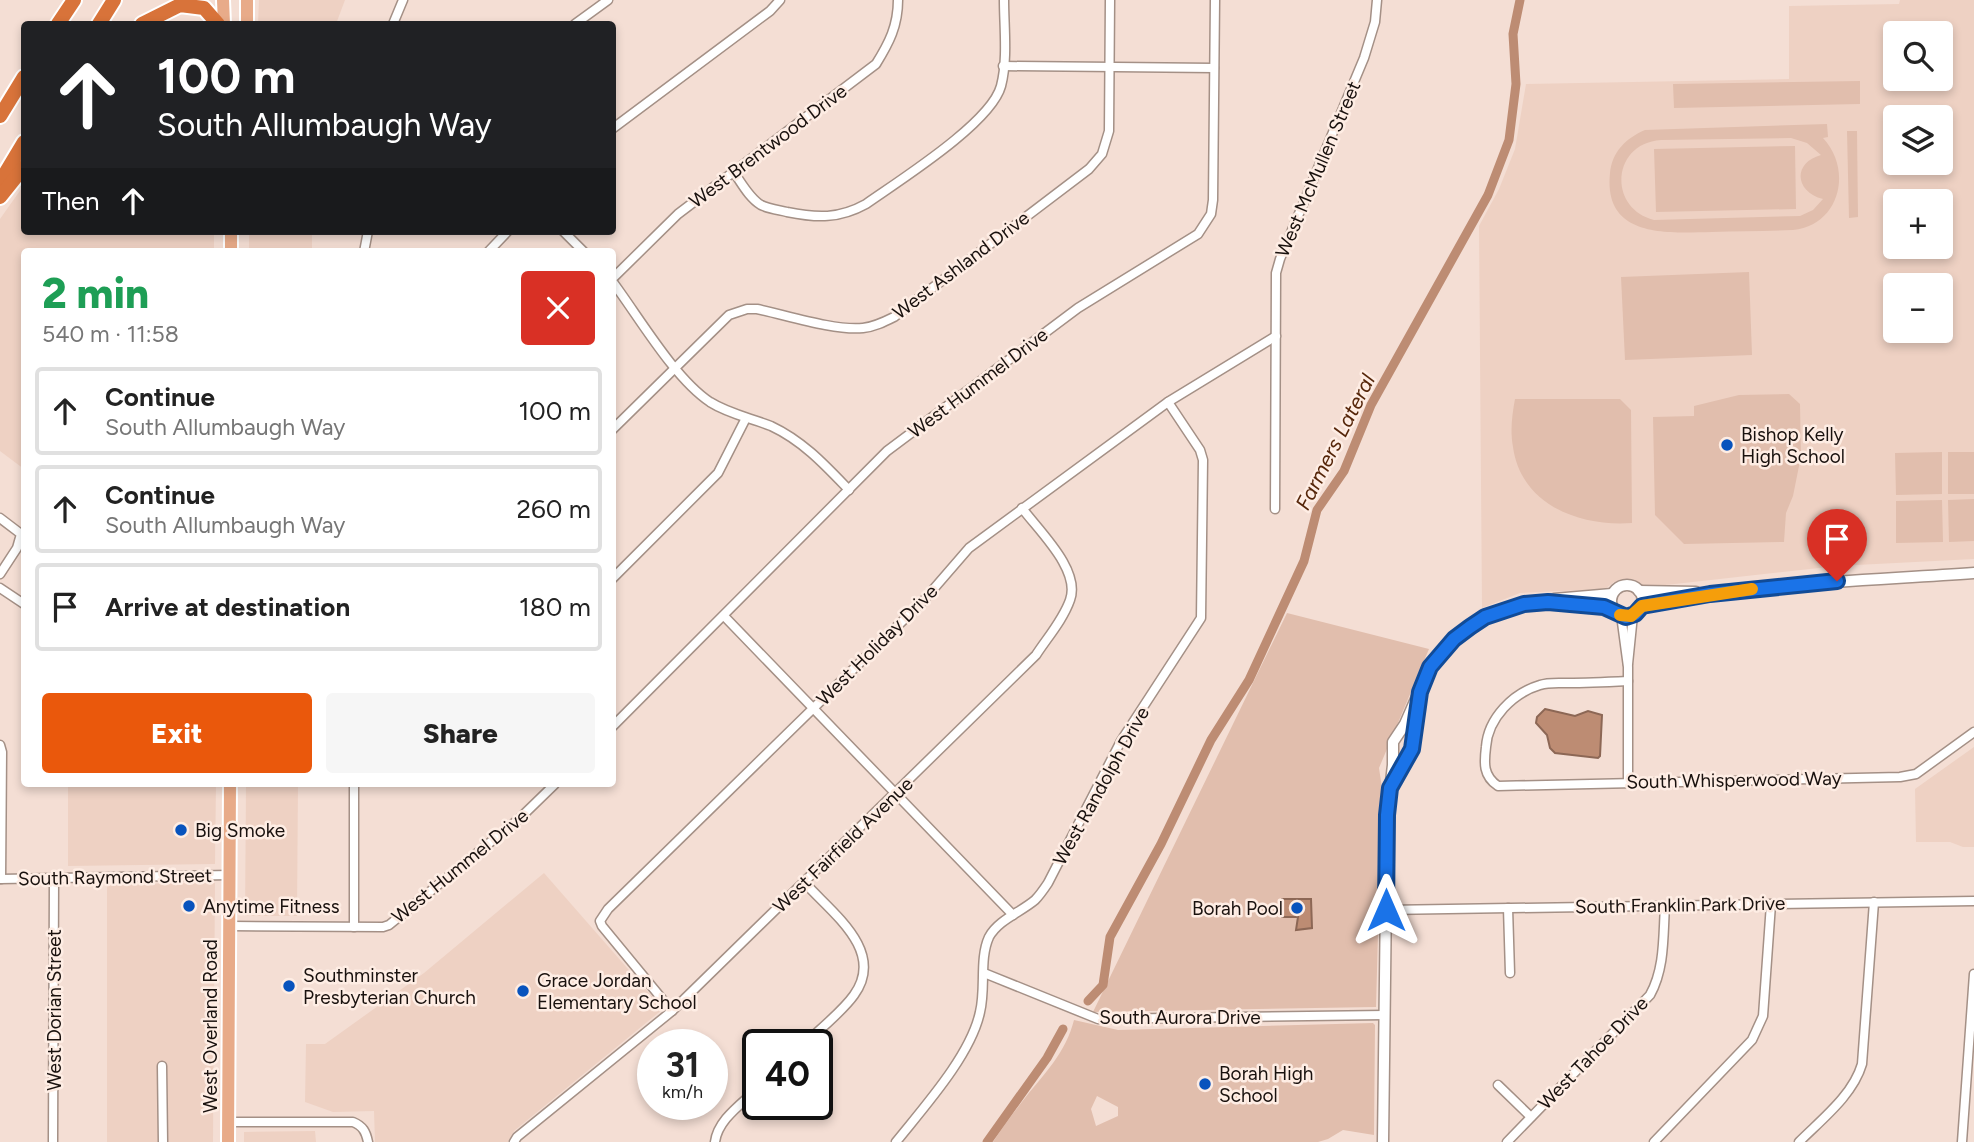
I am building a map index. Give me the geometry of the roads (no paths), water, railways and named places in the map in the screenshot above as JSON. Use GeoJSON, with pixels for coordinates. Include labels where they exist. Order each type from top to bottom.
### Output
{"type":"FeatureCollection","features":[{"type":"Feature","properties":{"kind":"highway"},"geometry":{"type":"LineString","coordinates":[[60,21],[74,0]]}},
{"type":"Feature","properties":{"kind":"highway"},"geometry":{"type":"LineString","coordinates":[[101,21],[114,0]]}},
{"type":"Feature","properties":{"kind":"highway"},"geometry":{"type":"LineString","coordinates":[[148,21],[180,5],[204,8],[215,21]]}},
{"type":"Feature","properties":{"kind":"highway"},"geometry":{"type":"LineString","coordinates":[[0,116],[21,83]]}},
{"type":"Feature","properties":{"kind":"highway"},"geometry":{"type":"LineString","coordinates":[[0,182],[21,147]]}},
{"type":"Feature","properties":{"kind":"highway"},"geometry":{"type":"LineString","coordinates":[[0,197],[21,171]]}},
{"type":"Feature","properties":{"kind":"main road"},"geometry":{"type":"LineString","coordinates":[[223,0],[224,21]]}},
{"type":"Feature","properties":{"kind":"main road"},"geometry":{"type":"LineString","coordinates":[[247,0],[247,21]]}},
{"type":"Feature","properties":{"kind":"main road","name":"West Overland Road"},"geometry":{"type":"LineString","coordinates":[[229,1142],[230,787]]}},
{"type":"Feature","properties":{"kind":"street"},"geometry":{"type":"LineString","coordinates":[[394,21],[403,0]]}},
{"type":"Feature","properties":{"kind":"street"},"geometry":{"type":"LineString","coordinates":[[579,21],[608,0]]}},
{"type":"Feature","properties":{"kind":"street"},"geometry":{"type":"LineString","coordinates":[[616,126],[780,0]]}},
{"type":"Feature","properties":{"kind":"street","name":"West Brentwood Drive"},"geometry":{"type":"LineString","coordinates":[[616,276],[678,214],[876,64],[890,42],[895,27],[898,0]]}},
{"type":"Feature","properties":{"kind":"street"},"geometry":{"type":"LineString","coordinates":[[733,172],[754,198],[770,208],[822,217],[855,211],[975,124],[991,108],[1001,87],[1004,0]]}},
{"type":"Feature","properties":{"kind":"street","name":"West Ashland Drive"},"geometry":{"type":"LineString","coordinates":[[616,426],[721,322],[738,310],[757,309],[841,327],[862,329],[878,324],[894,317],[1096,162],[1102,154],[1109,131],[1110,0]]}},
{"type":"Feature","properties":{"kind":"street","name":"West Hummel Drive"},"geometry":{"type":"LineString","coordinates":[[616,723],[887,451],[1068,316],[1189,240],[1206,226],[1213,200],[1214,0]]}},
{"type":"Feature","properties":{"kind":"street","name":"West McMullen Street"},"geometry":{"type":"LineString","coordinates":[[1275,509],[1276,273],[1364,58],[1375,22],[1377,0]]}},
{"type":"Feature","properties":{"kind":"street"},"geometry":{"type":"LineString","coordinates":[[1003,66],[1214,68]]}},
{"type":"Feature","properties":{"kind":"street"},"geometry":{"type":"LineString","coordinates":[[492,248],[504,235]]}},
{"type":"Feature","properties":{"kind":"street"},"geometry":{"type":"LineString","coordinates":[[567,235],[580,248]]}},
{"type":"Feature","properties":{"kind":"street"},"geometry":{"type":"LineString","coordinates":[[616,286],[675,368],[709,401],[768,425],[800,443],[849,490]]}},
{"type":"Feature","properties":{"kind":"street","name":"West Holiday Drive"},"geometry":{"type":"LineString","coordinates":[[671,1011],[606,933],[600,921],[602,916],[924,600],[969,548],[1168,402],[1276,336]]}},
{"type":"Feature","properties":{"kind":"street","name":"West Randolph Drive"},"geometry":{"type":"LineString","coordinates":[[896,1142],[934,1093],[971,1038],[981,1010],[986,947],[990,935],[1037,898],[1048,883],[1121,741],[1201,618],[1203,460],[1200,450],[1168,402]]}},
{"type":"Feature","properties":{"kind":"street"},"geometry":{"type":"LineString","coordinates":[[616,575],[718,472],[746,418]]}},
{"type":"Feature","properties":{"kind":"street","name":"West Fairfield Avenue"},"geometry":{"type":"LineString","coordinates":[[514,1142],[671,1011],[1028,665],[1071,597],[1073,587],[1068,569],[1022,508]]}},
{"type":"Feature","properties":{"kind":"street"},"geometry":{"type":"LineString","coordinates":[[0,518],[21,534],[17,548],[0,574]]}},
{"type":"Feature","properties":{"kind":"street"},"geometry":{"type":"LineString","coordinates":[[1628,667],[1633,615],[1642,606],[1710,594],[1824,582],[1974,573]]}},
{"type":"Feature","properties":{"kind":"street"},"geometry":{"type":"LineString","coordinates":[[1628,783],[1628,667],[1612,594],[1615,589],[1625,584],[1630,585],[1642,596],[1642,606]]}},
{"type":"Feature","properties":{"kind":"street"},"geometry":{"type":"LineString","coordinates":[[0,588],[21,602]]}},
{"type":"Feature","properties":{"kind":"street"},"geometry":{"type":"LineString","coordinates":[[1639,591],[1710,594]]}},
{"type":"Feature","properties":{"kind":"street"},"geometry":{"type":"LineString","coordinates":[[1383,1142],[1387,815],[1394,765],[1393,742],[1405,724],[1430,667],[1454,639],[1470,627],[1485,617],[1524,604],[1612,594]]}},
{"type":"Feature","properties":{"kind":"street"},"geometry":{"type":"LineString","coordinates":[[1548,602],[1633,615]]}},
{"type":"Feature","properties":{"kind":"street"},"geometry":{"type":"LineString","coordinates":[[723,616],[1013,915]]}},
{"type":"Feature","properties":{"kind":"street","name":"South Whisperwood Way"},"geometry":{"type":"LineString","coordinates":[[1628,681],[1542,684],[1526,691],[1506,705],[1486,738],[1486,774],[1498,786],[1900,776],[1916,774],[1974,732]]}},
{"type":"Feature","properties":{"kind":"street"},"geometry":{"type":"LineString","coordinates":[[1390,788],[1412,749],[1420,692]]}},
{"type":"Feature","properties":{"kind":"street"},"geometry":{"type":"LineString","coordinates":[[0,745],[1,879]]}},
{"type":"Feature","properties":{"kind":"street"},"geometry":{"type":"LineString","coordinates":[[354,787],[354,927]]}},
{"type":"Feature","properties":{"kind":"street","name":"West Hummel Drive"},"geometry":{"type":"LineString","coordinates":[[230,926],[389,925],[520,818],[552,787]]}},
{"type":"Feature","properties":{"kind":"street","name":"South Raymond Street"},"geometry":{"type":"LineString","coordinates":[[1,879],[230,875]]}},
{"type":"Feature","properties":{"kind":"street","name":"West Dorian Street"},"geometry":{"type":"LineString","coordinates":[[53,1142],[54,878]]}},
{"type":"Feature","properties":{"kind":"street"},"geometry":{"type":"LineString","coordinates":[[805,883],[857,939],[863,951],[865,965],[862,981],[854,996],[820,1029]]}},
{"type":"Feature","properties":{"kind":"street","name":"South Franklin Park Drive"},"geometry":{"type":"LineString","coordinates":[[1386,910],[1974,901]]}},
{"type":"Feature","properties":{"kind":"street"},"geometry":{"type":"LineString","coordinates":[[1800,1142],[1852,1088],[1858,1077],[1862,1064],[1874,902]]}},
{"type":"Feature","properties":{"kind":"street"},"geometry":{"type":"LineString","coordinates":[[1654,1142],[1752,1040],[1758,1028],[1763,1016],[1770,904]]}},
{"type":"Feature","properties":{"kind":"street","name":"West Tahoe Drive"},"geometry":{"type":"LineString","coordinates":[[1507,1142],[1650,995],[1661,966],[1665,906]]}},
{"type":"Feature","properties":{"kind":"street"},"geometry":{"type":"LineString","coordinates":[[1508,908],[1510,973]]}},
{"type":"Feature","properties":{"kind":"street","name":"South Aurora Drive"},"geometry":{"type":"LineString","coordinates":[[984,974],[1098,1019],[1385,1015]]}},
{"type":"Feature","properties":{"kind":"street"},"geometry":{"type":"LineString","coordinates":[[1962,1142],[1974,974]]}},
{"type":"Feature","properties":{"kind":"street"},"geometry":{"type":"LineString","coordinates":[[162,1066],[163,1142]]}},
{"type":"Feature","properties":{"kind":"street","name":"West Tahoe Drive"},"geometry":{"type":"LineString","coordinates":[[1498,1085],[1531,1117]]}},
{"type":"Feature","properties":{"kind":"street"},"geometry":{"type":"LineString","coordinates":[[715,1142],[718,1129],[724,1120],[742,1103]]}},
{"type":"Feature","properties":{"kind":"street"},"geometry":{"type":"LineString","coordinates":[[229,1122],[346,1121],[360,1125],[368,1142]]}},
{"type":"Feature","properties":{"kind":"waterway","name":"Farmers Lateral"},"geometry":{"type":"LineString","coordinates":[[1088,1001],[1103,985],[1110,937],[1161,844],[1211,740],[1249,680],[1304,561],[1317,510],[1344,471],[1371,405],[1488,195],[1509,140],[1516,84],[1513,34],[1520,0]]}},
{"type":"Feature","properties":{"kind":"waterway","name":"Farmers Lateral"},"geometry":{"type":"LineString","coordinates":[[987,1142],[1047,1058],[1063,1029]]}},
{"type":"Feature","properties":{"kind":"place","name":"Bishop Kelly High School"},"geometry":{"type":"Point","coordinates":[1727,445]}},
{"type":"Feature","properties":{"kind":"place","name":"Big Smoke"},"geometry":{"type":"Point","coordinates":[181,830]}},
{"type":"Feature","properties":{"kind":"place","name":"Anytime Fitness"},"geometry":{"type":"Point","coordinates":[189,906]}},
{"type":"Feature","properties":{"kind":"place","name":"Borah Pool"},"geometry":{"type":"Point","coordinates":[1297,908]}},
{"type":"Feature","properties":{"kind":"place","name":"Southminster Presbyterian Church"},"geometry":{"type":"Point","coordinates":[289,986]}},
{"type":"Feature","properties":{"kind":"place","name":"Grace Jordan Elementary School"},"geometry":{"type":"Point","coordinates":[523,991]}},
{"type":"Feature","properties":{"kind":"place","name":"Borah High School"},"geometry":{"type":"Point","coordinates":[1205,1084]}}]}
